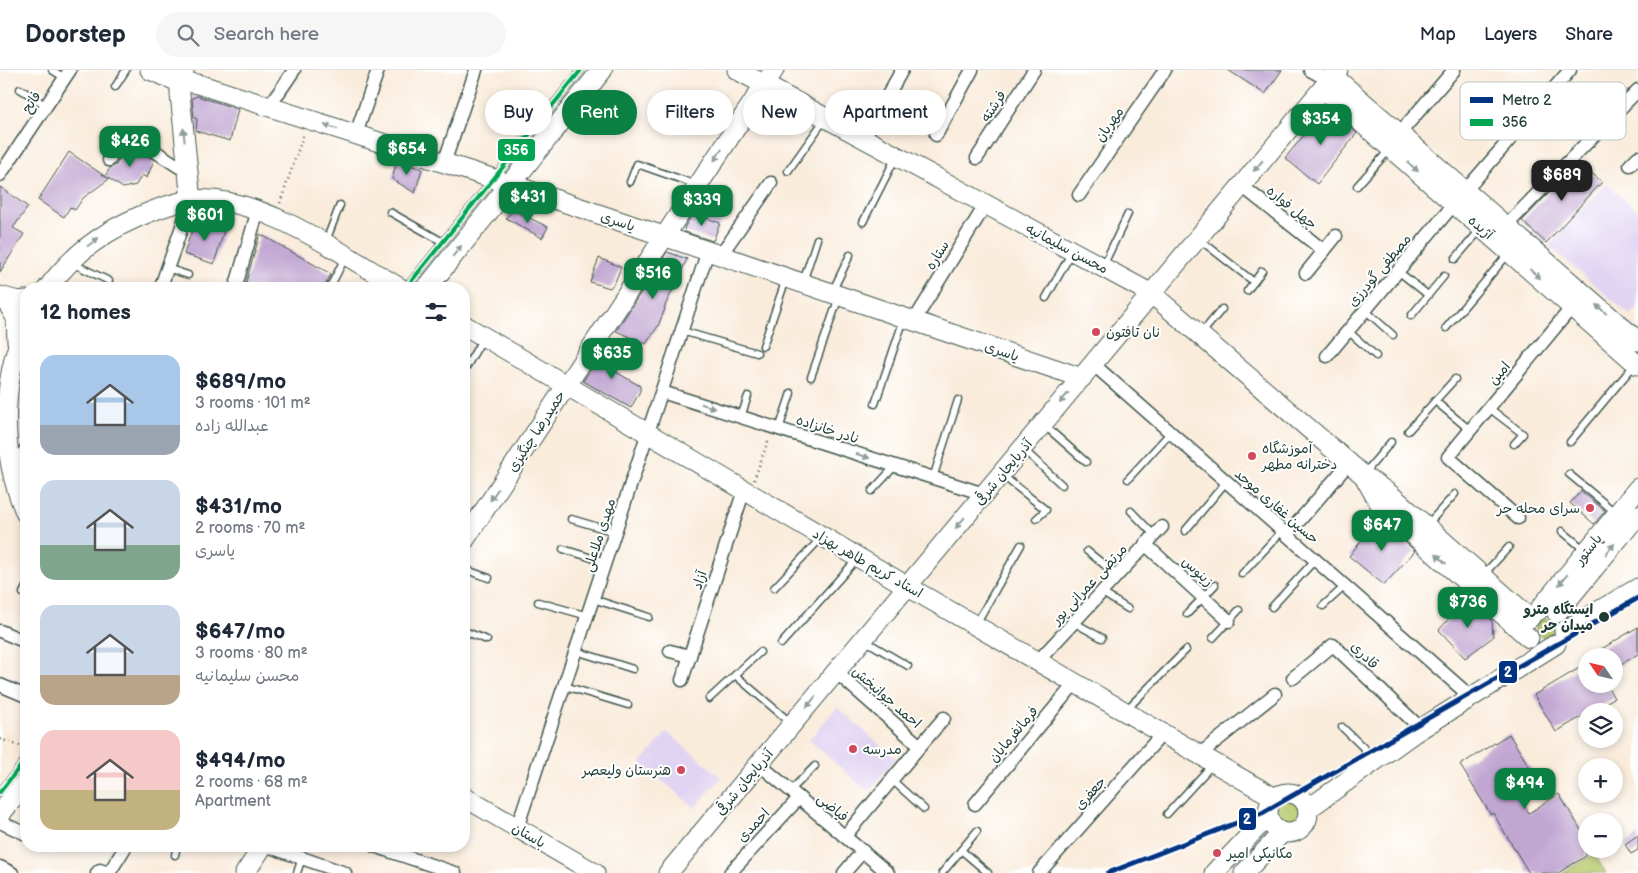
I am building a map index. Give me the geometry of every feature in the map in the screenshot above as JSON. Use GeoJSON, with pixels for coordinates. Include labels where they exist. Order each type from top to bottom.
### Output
{"type":"FeatureCollection","features":[{"type":"Feature","properties":{"kind":"main road"},"geometry":{"type":"LineString","coordinates":[[431,282],[502,182],[602,70]]}},
{"type":"Feature","properties":{"kind":"main road"},"geometry":{"type":"LineString","coordinates":[[0,814],[20,789]]}},
{"type":"Feature","properties":{"kind":"street","name":"یاسری"},"geometry":{"type":"LineString","coordinates":[[150,70],[182,76],[198,84],[502,182],[909,319],[1087,371]]}},
{"type":"Feature","properties":{"kind":"street"},"geometry":{"type":"LineString","coordinates":[[269,106],[294,70]]}},
{"type":"Feature","properties":{"kind":"street"},"geometry":{"type":"LineString","coordinates":[[356,134],[378,70]]}},
{"type":"Feature","properties":{"kind":"street"},"geometry":{"type":"LineString","coordinates":[[444,163],[476,70]]}},
{"type":"Feature","properties":{"kind":"street","name":"محسن سلیمانیه"},"geometry":{"type":"LineString","coordinates":[[737,70],[769,77],[825,117]]}},
{"type":"Feature","properties":{"kind":"street"},"geometry":{"type":"LineString","coordinates":[[864,138],[902,70]]}},
{"type":"Feature","properties":{"kind":"street"},"geometry":{"type":"LineString","coordinates":[[946,117],[972,70]]}},
{"type":"Feature","properties":{"kind":"street","name":"فرشته"},"geometry":{"type":"LineString","coordinates":[[976,158],[1034,70]]}},
{"type":"Feature","properties":{"kind":"street","name":"مهربان"},"geometry":{"type":"LineString","coordinates":[[1079,195],[1165,70]]}},
{"type":"Feature","properties":{"kind":"street"},"geometry":{"type":"LineString","coordinates":[[1310,70],[1331,79]]}},
{"type":"Feature","properties":{"kind":"street"},"geometry":{"type":"LineString","coordinates":[[1395,141],[1454,70]]}},
{"type":"Feature","properties":{"kind":"street","name":"مصطفی گودرزی"},"geometry":{"type":"LineString","coordinates":[[1560,82],[1570,70]]}},
{"type":"Feature","properties":{"kind":"street","name":"فاتح"},"geometry":{"type":"LineString","coordinates":[[0,175],[68,74]]}},
{"type":"Feature","properties":{"kind":"street"},"geometry":{"type":"LineString","coordinates":[[162,282],[191,200],[187,172],[182,76]]}},
{"type":"Feature","properties":{"kind":"street","name":"حمیدرضا چنگیزی"},"geometry":{"type":"LineString","coordinates":[[470,532],[769,77]]}},
{"type":"Feature","properties":{"kind":"street","name":"آژیده"},"geometry":{"type":"LineString","coordinates":[[1331,79],[1395,141],[1460,197],[1506,226],[1638,341]]}},
{"type":"Feature","properties":{"kind":"street","name":"آذربایجان شرقی"},"geometry":{"type":"LineString","coordinates":[[668,873],[1331,79]]}},
{"type":"Feature","properties":{"kind":"street"},"geometry":{"type":"LineString","coordinates":[[1626,102],[1638,90]]}},
{"type":"Feature","properties":{"kind":"street"},"geometry":{"type":"LineString","coordinates":[[109,160],[127,133],[187,172]]}},
{"type":"Feature","properties":{"kind":"street","name":"محسن سلیمانیه"},"geometry":{"type":"LineString","coordinates":[[858,135],[1152,294],[1356,469],[1391,495],[1482,576],[1534,614]]}},
{"type":"Feature","properties":{"kind":"street","name":"مصطفی گودرزی"},"geometry":{"type":"LineString","coordinates":[[1327,356],[1509,140]]}},
{"type":"Feature","properties":{"kind":"street"},"geometry":{"type":"LineString","coordinates":[[1506,226],[1589,140]]}},
{"type":"Feature","properties":{"kind":"street","name":"مهدی ملاعلی"},"geometry":{"type":"LineString","coordinates":[[517,828],[682,331],[714,254],[771,183]]}},
{"type":"Feature","properties":{"kind":"street","name":"چهل فواره"},"geometry":{"type":"LineString","coordinates":[[1242,186],[1324,251]]}},
{"type":"Feature","properties":{"kind":"street","name":"آژیده"},"geometry":{"type":"LineString","coordinates":[[1460,197],[1482,228],[1637,364]]}},
{"type":"Feature","properties":{"kind":"street"},"geometry":{"type":"LineString","coordinates":[[53,282],[69,262],[108,231],[160,208],[191,200],[220,201],[266,213],[391,282]]}},
{"type":"Feature","properties":{"kind":"street","name":"ستاره"},"geometry":{"type":"LineString","coordinates":[[909,319],[986,204]]}},
{"type":"Feature","properties":{"kind":"street"},"geometry":{"type":"LineString","coordinates":[[238,282],[266,213]]}},
{"type":"Feature","properties":{"kind":"street"},"geometry":{"type":"LineString","coordinates":[[1306,273],[1336,236]]}},
{"type":"Feature","properties":{"kind":"street"},"geometry":{"type":"LineString","coordinates":[[2,297],[20,299]]}},
{"type":"Feature","properties":{"kind":"street"},"geometry":{"type":"LineString","coordinates":[[2,297],[16,318],[17,345]]}},
{"type":"Feature","properties":{"kind":"street","name":"امین"},"geometry":{"type":"LineString","coordinates":[[1518,518],[1448,458],[1572,308]]}},
{"type":"Feature","properties":{"kind":"street","name":"استاد کریم طاهر بهزاد"},"geometry":{"type":"LineString","coordinates":[[470,329],[858,558],[1275,798]]}},
{"type":"Feature","properties":{"kind":"street"},"geometry":{"type":"LineString","coordinates":[[20,338],[9,374],[4,404],[4,427],[10,473],[8,497],[20,508]]}},
{"type":"Feature","properties":{"kind":"street","name":"حسین غفاری موحد"},"geometry":{"type":"LineString","coordinates":[[1087,371],[1170,433],[1463,690]]}},
{"type":"Feature","properties":{"kind":"street","name":"نادر خانزاده"},"geometry":{"type":"LineString","coordinates":[[662,392],[984,494]]}},
{"type":"Feature","properties":{"kind":"street"},"geometry":{"type":"LineString","coordinates":[[10,473],[20,458]]}},
{"type":"Feature","properties":{"kind":"street"},"geometry":{"type":"LineString","coordinates":[[1284,533],[1356,469]]}},
{"type":"Feature","properties":{"kind":"street","name":"محسن سلیمانیه"},"geometry":{"type":"LineString","coordinates":[[1356,469],[1381,506],[1550,631]]}},
{"type":"Feature","properties":{"kind":"street","name":"پاستور"},"geometry":{"type":"LineString","coordinates":[[1534,614],[1638,488]]}},
{"type":"Feature","properties":{"kind":"street","name":"آزاد"},"geometry":{"type":"LineString","coordinates":[[682,680],[746,492]]}},
{"type":"Feature","properties":{"kind":"street","name":"پاستور"},"geometry":{"type":"LineString","coordinates":[[1550,631],[1638,515]]}},
{"type":"Feature","properties":{"kind":"street","name":"مرتضی عمرانی پور"},"geometry":{"type":"LineString","coordinates":[[1038,662],[1158,531]]}},
{"type":"Feature","properties":{"kind":"street","name":"زینوس"},"geometry":{"type":"LineString","coordinates":[[1145,544],[1204,596],[1229,621]]}},
{"type":"Feature","properties":{"kind":"street"},"geometry":{"type":"LineString","coordinates":[[1306,804],[1370,753],[1550,631],[1586,619],[1638,588]]}},
{"type":"Feature","properties":{"kind":"street"},"geometry":{"type":"LineString","coordinates":[[1548,610],[1550,631],[1527,628],[1534,614],[1548,610]]}},
{"type":"Feature","properties":{"kind":"street"},"geometry":{"type":"LineString","coordinates":[[0,631],[20,639]]}},
{"type":"Feature","properties":{"kind":"street"},"geometry":{"type":"LineString","coordinates":[[1306,804],[1414,733],[1550,631]]}},
{"type":"Feature","properties":{"kind":"street","name":"قادری"},"geometry":{"type":"LineString","coordinates":[[1293,678],[1333,645],[1414,722]]}},
{"type":"Feature","properties":{"kind":"street"},"geometry":{"type":"LineString","coordinates":[[670,650],[690,656]]}},
{"type":"Feature","properties":{"kind":"street","name":"احمد جوانبخش"},"geometry":{"type":"LineString","coordinates":[[836,672],[920,746],[845,836]]}},
{"type":"Feature","properties":{"kind":"street","name":"فرمانفرمایان"},"geometry":{"type":"LineString","coordinates":[[974,804],[1075,683]]}},
{"type":"Feature","properties":{"kind":"street"},"geometry":{"type":"LineString","coordinates":[[0,685],[20,693]]}},
{"type":"Feature","properties":{"kind":"street"},"geometry":{"type":"LineString","coordinates":[[1207,758],[1274,694]]}},
{"type":"Feature","properties":{"kind":"street"},"geometry":{"type":"LineString","coordinates":[[920,746],[944,718]]}},
{"type":"Feature","properties":{"kind":"street","name":"جعفری"},"geometry":{"type":"LineString","coordinates":[[1039,873],[1163,733]]}},
{"type":"Feature","properties":{"kind":"street","name":"فیاضی"},"geometry":{"type":"LineString","coordinates":[[758,764],[888,873]]}},
{"type":"Feature","properties":{"kind":"street"},"geometry":{"type":"LineString","coordinates":[[1287,793],[1300,796],[1306,804],[1309,815],[1304,826],[1294,833],[1282,833],[1273,827],[1268,816],[1270,803],[1275,798],[1287,793]]}},
{"type":"Feature","properties":{"kind":"street","name":"احمدی"},"geometry":{"type":"LineString","coordinates":[[730,873],[795,794]]}},
{"type":"Feature","properties":{"kind":"street","name":"باستان"},"geometry":{"type":"LineString","coordinates":[[470,801],[595,873]]}},
{"type":"Feature","properties":{"kind":"street"},"geometry":{"type":"LineString","coordinates":[[1214,873],[1268,816]]}},
{"type":"Feature","properties":{"kind":"street"},"geometry":{"type":"LineString","coordinates":[[0,822],[20,831]]}},
{"type":"Feature","properties":{"kind":"street"},"geometry":{"type":"LineString","coordinates":[[1244,873],[1282,833]]}},
{"type":"Feature","properties":{"kind":"street"},"geometry":{"type":"LineString","coordinates":[[97,873],[100,870],[109,873],[122,852]]}},
{"type":"Feature","properties":{"kind":"street"},"geometry":{"type":"LineString","coordinates":[[246,873],[264,852]]}},
{"type":"Feature","properties":{"kind":"street"},"geometry":{"type":"LineString","coordinates":[[283,852],[345,873]]}},
{"type":"Feature","properties":{"kind":"street"},"geometry":{"type":"LineString","coordinates":[[392,852],[455,873]]}},
{"type":"Feature","properties":{"kind":"street"},"geometry":{"type":"LineString","coordinates":[[844,873],[863,852]]}},
{"type":"Feature","properties":{"kind":"street"},"geometry":{"type":"LineString","coordinates":[[0,867],[12,873]]}},
{"type":"Feature","properties":{"kind":"lane"},"geometry":{"type":"LineString","coordinates":[[52,70],[68,74]]}},
{"type":"Feature","properties":{"kind":"lane"},"geometry":{"type":"LineString","coordinates":[[115,87],[126,70]]}},
{"type":"Feature","properties":{"kind":"lane"},"geometry":{"type":"LineString","coordinates":[[410,282],[443,242],[502,182],[582,70]]}},
{"type":"Feature","properties":{"kind":"lane"},"geometry":{"type":"LineString","coordinates":[[20,89],[47,106]]}},
{"type":"Feature","properties":{"kind":"lane"},"geometry":{"type":"LineString","coordinates":[[788,171],[825,119]]}},
{"type":"Feature","properties":{"kind":"lane"},"geometry":{"type":"LineString","coordinates":[[1357,186],[1395,141]]}},
{"type":"Feature","properties":{"kind":"lane"},"geometry":{"type":"LineString","coordinates":[[863,222],[896,156]]}},
{"type":"Feature","properties":{"kind":"lane"},"geometry":{"type":"LineString","coordinates":[[630,182],[637,164],[698,186]]}},
{"type":"Feature","properties":{"kind":"lane"},"geometry":{"type":"LineString","coordinates":[[324,244],[340,205]]}},
{"type":"Feature","properties":{"kind":"lane"},"geometry":{"type":"LineString","coordinates":[[390,212],[443,242]]}},
{"type":"Feature","properties":{"kind":"lane"},"geometry":{"type":"LineString","coordinates":[[1103,267],[1128,214]]}},
{"type":"Feature","properties":{"kind":"lane"},"geometry":{"type":"LineString","coordinates":[[1455,259],[1482,228]]}},
{"type":"Feature","properties":{"kind":"lane"},"geometry":{"type":"LineString","coordinates":[[763,346],[817,238]]}},
{"type":"Feature","properties":{"kind":"lane"},"geometry":{"type":"LineString","coordinates":[[1198,238],[1254,282]]}},
{"type":"Feature","properties":{"kind":"lane"},"geometry":{"type":"LineString","coordinates":[[1046,298],[1073,251]]}},
{"type":"Feature","properties":{"kind":"lane"},"geometry":{"type":"LineString","coordinates":[[1446,328],[1510,252]]}},
{"type":"Feature","properties":{"kind":"lane"},"geometry":{"type":"LineString","coordinates":[[811,377],[835,294],[850,255]]}},
{"type":"Feature","properties":{"kind":"lane"},"geometry":{"type":"LineString","coordinates":[[332,282],[345,256]]}},
{"type":"Feature","properties":{"kind":"lane"},"geometry":{"type":"LineString","coordinates":[[69,262],[109,281]]}},
{"type":"Feature","properties":{"kind":"lane"},"geometry":{"type":"LineString","coordinates":[[167,268],[188,275]]}},
{"type":"Feature","properties":{"kind":"lane"},"geometry":{"type":"LineString","coordinates":[[1247,291],[1262,271]]}},
{"type":"Feature","properties":{"kind":"lane"},"geometry":{"type":"LineString","coordinates":[[1398,271],[1428,295]]}},
{"type":"Feature","properties":{"kind":"lane"},"geometry":{"type":"LineString","coordinates":[[1411,316],[1444,276]]}},
{"type":"Feature","properties":{"kind":"lane"},"geometry":{"type":"LineString","coordinates":[[1200,335],[1222,309]]}},
{"type":"Feature","properties":{"kind":"lane"},"geometry":{"type":"LineString","coordinates":[[1365,310],[1393,335]]}},
{"type":"Feature","properties":{"kind":"lane"},"geometry":{"type":"LineString","coordinates":[[875,404],[909,319]]}},
{"type":"Feature","properties":{"kind":"lane"},"geometry":{"type":"LineString","coordinates":[[682,331],[757,353]]}},
{"type":"Feature","properties":{"kind":"lane"},"geometry":{"type":"LineString","coordinates":[[1348,331],[1376,356]]}},
{"type":"Feature","properties":{"kind":"lane"},"geometry":{"type":"LineString","coordinates":[[470,361],[484,337]]}},
{"type":"Feature","properties":{"kind":"lane"},"geometry":{"type":"LineString","coordinates":[[1570,442],[1637,364]]}},
{"type":"Feature","properties":{"kind":"lane"},"geometry":{"type":"LineString","coordinates":[[1408,431],[1454,379]]}},
{"type":"Feature","properties":{"kind":"lane"},"geometry":{"type":"LineString","coordinates":[[776,428],[791,393]]}},
{"type":"Feature","properties":{"kind":"lane"},"geometry":{"type":"LineString","coordinates":[[741,417],[748,396]]}},
{"type":"Feature","properties":{"kind":"lane"},"geometry":{"type":"LineString","coordinates":[[933,478],[958,400]]}},
{"type":"Feature","properties":{"kind":"lane"},"geometry":{"type":"LineString","coordinates":[[1434,401],[1470,430]]}},
{"type":"Feature","properties":{"kind":"lane"},"geometry":{"type":"LineString","coordinates":[[1489,408],[1523,434],[1514,444]]}},
{"type":"Feature","properties":{"kind":"lane"},"geometry":{"type":"LineString","coordinates":[[1043,424],[1086,462]]}},
{"type":"Feature","properties":{"kind":"lane"},"geometry":{"type":"LineString","coordinates":[[1128,479],[1170,433]]}},
{"type":"Feature","properties":{"kind":"lane"},"geometry":{"type":"LineString","coordinates":[[1356,469],[1391,442]]}},
{"type":"Feature","properties":{"kind":"lane"},"geometry":{"type":"LineString","coordinates":[[1022,449],[1062,485]]}},
{"type":"Feature","properties":{"kind":"lane"},"geometry":{"type":"LineString","coordinates":[[872,491],[895,466]]}},
{"type":"Feature","properties":{"kind":"lane"},"geometry":{"type":"LineString","coordinates":[[1001,474],[1046,510],[1036,519]]}},
{"type":"Feature","properties":{"kind":"lane"},"geometry":{"type":"LineString","coordinates":[[1569,474],[1617,514]]}},
{"type":"Feature","properties":{"kind":"lane"},"geometry":{"type":"LineString","coordinates":[[1185,531],[1226,482]]}},
{"type":"Feature","properties":{"kind":"lane"},"geometry":{"type":"LineString","coordinates":[[1426,526],[1455,494]]}},
{"type":"Feature","properties":{"kind":"lane"},"geometry":{"type":"LineString","coordinates":[[1131,511],[1158,531]]}},
{"type":"Feature","properties":{"kind":"lane"},"geometry":{"type":"LineString","coordinates":[[571,519],[615,532]]}},
{"type":"Feature","properties":{"kind":"lane"},"geometry":{"type":"LineString","coordinates":[[1562,531],[1586,551]]}},
{"type":"Feature","properties":{"kind":"lane"},"geometry":{"type":"LineString","coordinates":[[1242,574],[1284,533]]}},
{"type":"Feature","properties":{"kind":"lane"},"geometry":{"type":"LineString","coordinates":[[774,588],[822,537]]}},
{"type":"Feature","properties":{"kind":"lane"},"geometry":{"type":"LineString","coordinates":[[975,626],[1020,545]]}},
{"type":"Feature","properties":{"kind":"lane"},"geometry":{"type":"LineString","coordinates":[[1482,576],[1509,547]]}},
{"type":"Feature","properties":{"kind":"lane"},"geometry":{"type":"LineString","coordinates":[[564,549],[605,562]]}},
{"type":"Feature","properties":{"kind":"lane"},"geometry":{"type":"LineString","coordinates":[[1087,551],[1117,575]]}},
{"type":"Feature","properties":{"kind":"lane"},"geometry":{"type":"LineString","coordinates":[[782,644],[858,558]]}},
{"type":"Feature","properties":{"kind":"lane"},"geometry":{"type":"LineString","coordinates":[[1272,607],[1315,560]]}},
{"type":"Feature","properties":{"kind":"lane"},"geometry":{"type":"LineString","coordinates":[[470,571],[489,578]]}},
{"type":"Feature","properties":{"kind":"lane"},"geometry":{"type":"LineString","coordinates":[[1187,614],[1215,585]]}},
{"type":"Feature","properties":{"kind":"lane"},"geometry":{"type":"LineString","coordinates":[[1322,606],[1345,586]]}},
{"type":"Feature","properties":{"kind":"lane"},"geometry":{"type":"LineString","coordinates":[[1101,592],[1128,609]]}},
{"type":"Feature","properties":{"kind":"lane"},"geometry":{"type":"LineString","coordinates":[[593,599],[649,617]]}},
{"type":"Feature","properties":{"kind":"lane"},"geometry":{"type":"LineString","coordinates":[[538,602],[588,616]]}},
{"type":"Feature","properties":{"kind":"lane"},"geometry":{"type":"LineString","coordinates":[[1213,638],[1239,610]]}},
{"type":"Feature","properties":{"kind":"lane"},"geometry":{"type":"LineString","coordinates":[[1073,622],[1102,638]]}},
{"type":"Feature","properties":{"kind":"lane"},"geometry":{"type":"LineString","coordinates":[[470,633],[487,640]]}},
{"type":"Feature","properties":{"kind":"lane"},"geometry":{"type":"LineString","coordinates":[[863,640],[908,666]]}},
{"type":"Feature","properties":{"kind":"lane"},"geometry":{"type":"LineString","coordinates":[[1125,712],[1186,650]]}},
{"type":"Feature","properties":{"kind":"lane"},"geometry":{"type":"LineString","coordinates":[[576,651],[633,669]]}},
{"type":"Feature","properties":{"kind":"lane"},"geometry":{"type":"LineString","coordinates":[[709,699],[760,652]]}},
{"type":"Feature","properties":{"kind":"lane"},"geometry":{"type":"LineString","coordinates":[[735,675],[792,724]]}},
{"type":"Feature","properties":{"kind":"lane"},"geometry":{"type":"LineString","coordinates":[[564,686],[628,704]]}},
{"type":"Feature","properties":{"kind":"lane"},"geometry":{"type":"LineString","coordinates":[[1342,727],[1370,753]]}},
{"type":"Feature","properties":{"kind":"lane"},"geometry":{"type":"LineString","coordinates":[[1167,814],[1207,758]]}},
{"type":"Feature","properties":{"kind":"lane"},"geometry":{"type":"LineString","coordinates":[[795,794],[815,766]]}},
{"type":"Feature","properties":{"kind":"lane"},"geometry":{"type":"LineString","coordinates":[[0,792],[20,767]]}},
{"type":"Feature","properties":{"kind":"lane"},"geometry":{"type":"LineString","coordinates":[[892,780],[924,809]]}},
{"type":"Feature","properties":{"kind":"lane"},"geometry":{"type":"LineString","coordinates":[[942,873],[976,831]]}},
{"type":"Feature","properties":{"kind":"lane"},"geometry":{"type":"LineString","coordinates":[[960,850],[988,873]]}},
{"type":"Feature","properties":{"kind":"lane"},"geometry":{"type":"LineString","coordinates":[[297,873],[302,858]]}},
{"type":"Feature","properties":{"kind":"path"},"geometry":{"type":"LineString","coordinates":[[266,213],[308,119]]}},
{"type":"Feature","properties":{"kind":"path"},"geometry":{"type":"LineString","coordinates":[[746,492],[776,428]]}},
{"type":"Feature","properties":{"kind":"path"},"geometry":{"type":"LineString","coordinates":[[0,738],[20,746]]}},
{"type":"Feature","properties":{"kind":"shaded area"},"geometry":{"type":"Polygon","coordinates":[[[1606,184],[1638,211],[1638,308],[1630,315],[1549,246],[1606,184]]]}},
{"type":"Feature","properties":{"kind":"shaded area","name":"مدرسه"},"geometry":{"type":"Polygon","coordinates":[[[837,707],[896,759],[868,791],[809,740],[837,707]]]}},
{"type":"Feature","properties":{"kind":"shaded area","name":"هنرستان ولیعصر"},"geometry":{"type":"Polygon","coordinates":[[[667,732],[721,777],[695,808],[641,763],[667,732]]]}},
{"type":"Feature","properties":{"kind":"green space"},"geometry":{"type":"Polygon","coordinates":[[[1541,619],[1549,619],[1554,624],[1552,635],[1541,637],[1536,632],[1536,624],[1541,619]]]}},
{"type":"Feature","properties":{"kind":"green space"},"geometry":{"type":"Polygon","coordinates":[[[1288,800],[1297,804],[1301,813],[1297,822],[1288,826],[1279,822],[1275,813],[1279,804],[1288,800]]]}},
{"type":"Feature","properties":{"kind":"green space"},"geometry":{"type":"Polygon","coordinates":[[[1587,858],[1597,858],[1606,873],[1562,873],[1587,858]]]}},
{"type":"Feature","properties":{"kind":"building"},"geometry":{"type":"Polygon","coordinates":[[[1228,70],[1282,70],[1265,94],[1228,70]]]}},
{"type":"Feature","properties":{"kind":"building"},"geometry":{"type":"Polygon","coordinates":[[[197,96],[238,109],[230,141],[196,131],[197,119],[194,118],[192,98],[197,96]]]}},
{"type":"Feature","properties":{"kind":"building"},"geometry":{"type":"Polygon","coordinates":[[[1329,109],[1357,133],[1317,184],[1285,158],[1325,110],[1329,109]]]}},
{"type":"Feature","properties":{"kind":"building"},"geometry":{"type":"Polygon","coordinates":[[[129,144],[154,160],[147,178],[142,175],[136,185],[123,188],[105,176],[110,168],[116,165],[129,144]]]}},
{"type":"Feature","properties":{"kind":"building"},"geometry":{"type":"Polygon","coordinates":[[[69,152],[109,179],[83,198],[75,210],[70,207],[64,217],[38,200],[69,152]]]}},
{"type":"Feature","properties":{"kind":"building"},"geometry":{"type":"Polygon","coordinates":[[[397,161],[422,169],[415,193],[392,179],[397,161]]]}},
{"type":"Feature","properties":{"kind":"building"},"geometry":{"type":"Polygon","coordinates":[[[1579,162],[1602,182],[1546,243],[1522,221],[1579,162]]]}},
{"type":"Feature","properties":{"kind":"building"},"geometry":{"type":"Polygon","coordinates":[[[0,187],[28,207],[13,228],[24,234],[0,272],[0,187]]]}},
{"type":"Feature","properties":{"kind":"building"},"geometry":{"type":"Polygon","coordinates":[[[513,210],[548,227],[542,238],[506,218],[513,210]]]}},
{"type":"Feature","properties":{"kind":"building"},"geometry":{"type":"Polygon","coordinates":[[[693,213],[720,223],[713,241],[685,232],[684,228],[693,213]]]}},
{"type":"Feature","properties":{"kind":"building"},"geometry":{"type":"Polygon","coordinates":[[[194,224],[226,224],[214,264],[184,254],[194,224]]]}},
{"type":"Feature","properties":{"kind":"building"},"geometry":{"type":"Polygon","coordinates":[[[260,234],[331,274],[327,282],[246,282],[260,234]]]}},
{"type":"Feature","properties":{"kind":"building"},"geometry":{"type":"Polygon","coordinates":[[[667,252],[687,259],[664,308],[658,326],[646,344],[616,331],[667,252]]]}},
{"type":"Feature","properties":{"kind":"building"},"geometry":{"type":"Polygon","coordinates":[[[599,258],[621,267],[615,282],[610,288],[590,282],[599,258]]]}},
{"type":"Feature","properties":{"kind":"building"},"geometry":{"type":"Polygon","coordinates":[[[603,351],[624,359],[616,372],[640,386],[640,391],[631,408],[583,381],[603,351]]]}},
{"type":"Feature","properties":{"kind":"building","name":"سرای محله حر"},"geometry":{"type":"Polygon","coordinates":[[[1581,491],[1605,511],[1594,524],[1570,503],[1581,491]]]}},
{"type":"Feature","properties":{"kind":"building"},"geometry":{"type":"Polygon","coordinates":[[[1379,519],[1415,551],[1384,585],[1349,556],[1379,519]]]}},
{"type":"Feature","properties":{"kind":"building"},"geometry":{"type":"Polygon","coordinates":[[[1467,598],[1492,620],[1493,637],[1465,658],[1439,630],[1467,598]]]}},
{"type":"Feature","properties":{"kind":"building"},"geometry":{"type":"Polygon","coordinates":[[[1638,627],[1638,654],[1623,663],[1623,648],[1603,648],[1638,627]]]}},
{"type":"Feature","properties":{"kind":"building"},"geometry":{"type":"Polygon","coordinates":[[[1578,669],[1578,693],[1611,693],[1614,698],[1605,703],[1578,703],[1578,719],[1556,732],[1534,695],[1578,669]]]}},
{"type":"Feature","properties":{"kind":"building"},"geometry":{"type":"Polygon","coordinates":[[[1509,734],[1540,784],[1519,797],[1529,813],[1559,794],[1578,825],[1578,858],[1583,858],[1558,873],[1529,873],[1493,813],[1491,815],[1460,765],[1509,734]]]}},
{"type":"Feature","properties":{"kind":"building"},"geometry":{"type":"Polygon","coordinates":[[[1638,835],[1638,850],[1631,854],[1625,844],[1638,835]]]}},
{"type":"Feature","properties":{"kind":"metro line","name":"2"},"geometry":{"type":"LineString","coordinates":[[1108,873],[1262,813],[1638,598]]}},
{"type":"Feature","properties":{"kind":"transit line","name":"356"},"geometry":{"type":"LineString","coordinates":[[411,282],[581,70]]}},
{"type":"Feature","properties":{"kind":"transit line","name":"356"},"geometry":{"type":"LineString","coordinates":[[0,792],[20,767]]}},
{"type":"Feature","properties":{"kind":"place","name":"نان تافتون"},"geometry":{"type":"Point","coordinates":[1096,332]}},
{"type":"Feature","properties":{"kind":"place","name":"آموزشگاه دخترانه مطهر"},"geometry":{"type":"Point","coordinates":[1252,456]}},
{"type":"Feature","properties":{"kind":"place","name":"سرای محله حر"},"geometry":{"type":"Point","coordinates":[1590,508]}},
{"type":"Feature","properties":{"kind":"place","name":"ایستگاه مترو میدان حر"},"geometry":{"type":"Point","coordinates":[1604,617]}},
{"type":"Feature","properties":{"kind":"place","name":"مدرسه"},"geometry":{"type":"Point","coordinates":[853,749]}},
{"type":"Feature","properties":{"kind":"place","name":"هنرستان ولیعصر"},"geometry":{"type":"Point","coordinates":[681,770]}},
{"type":"Feature","properties":{"kind":"place","name":"مکانیکی امیر"},"geometry":{"type":"Point","coordinates":[1217,853]}}]}
